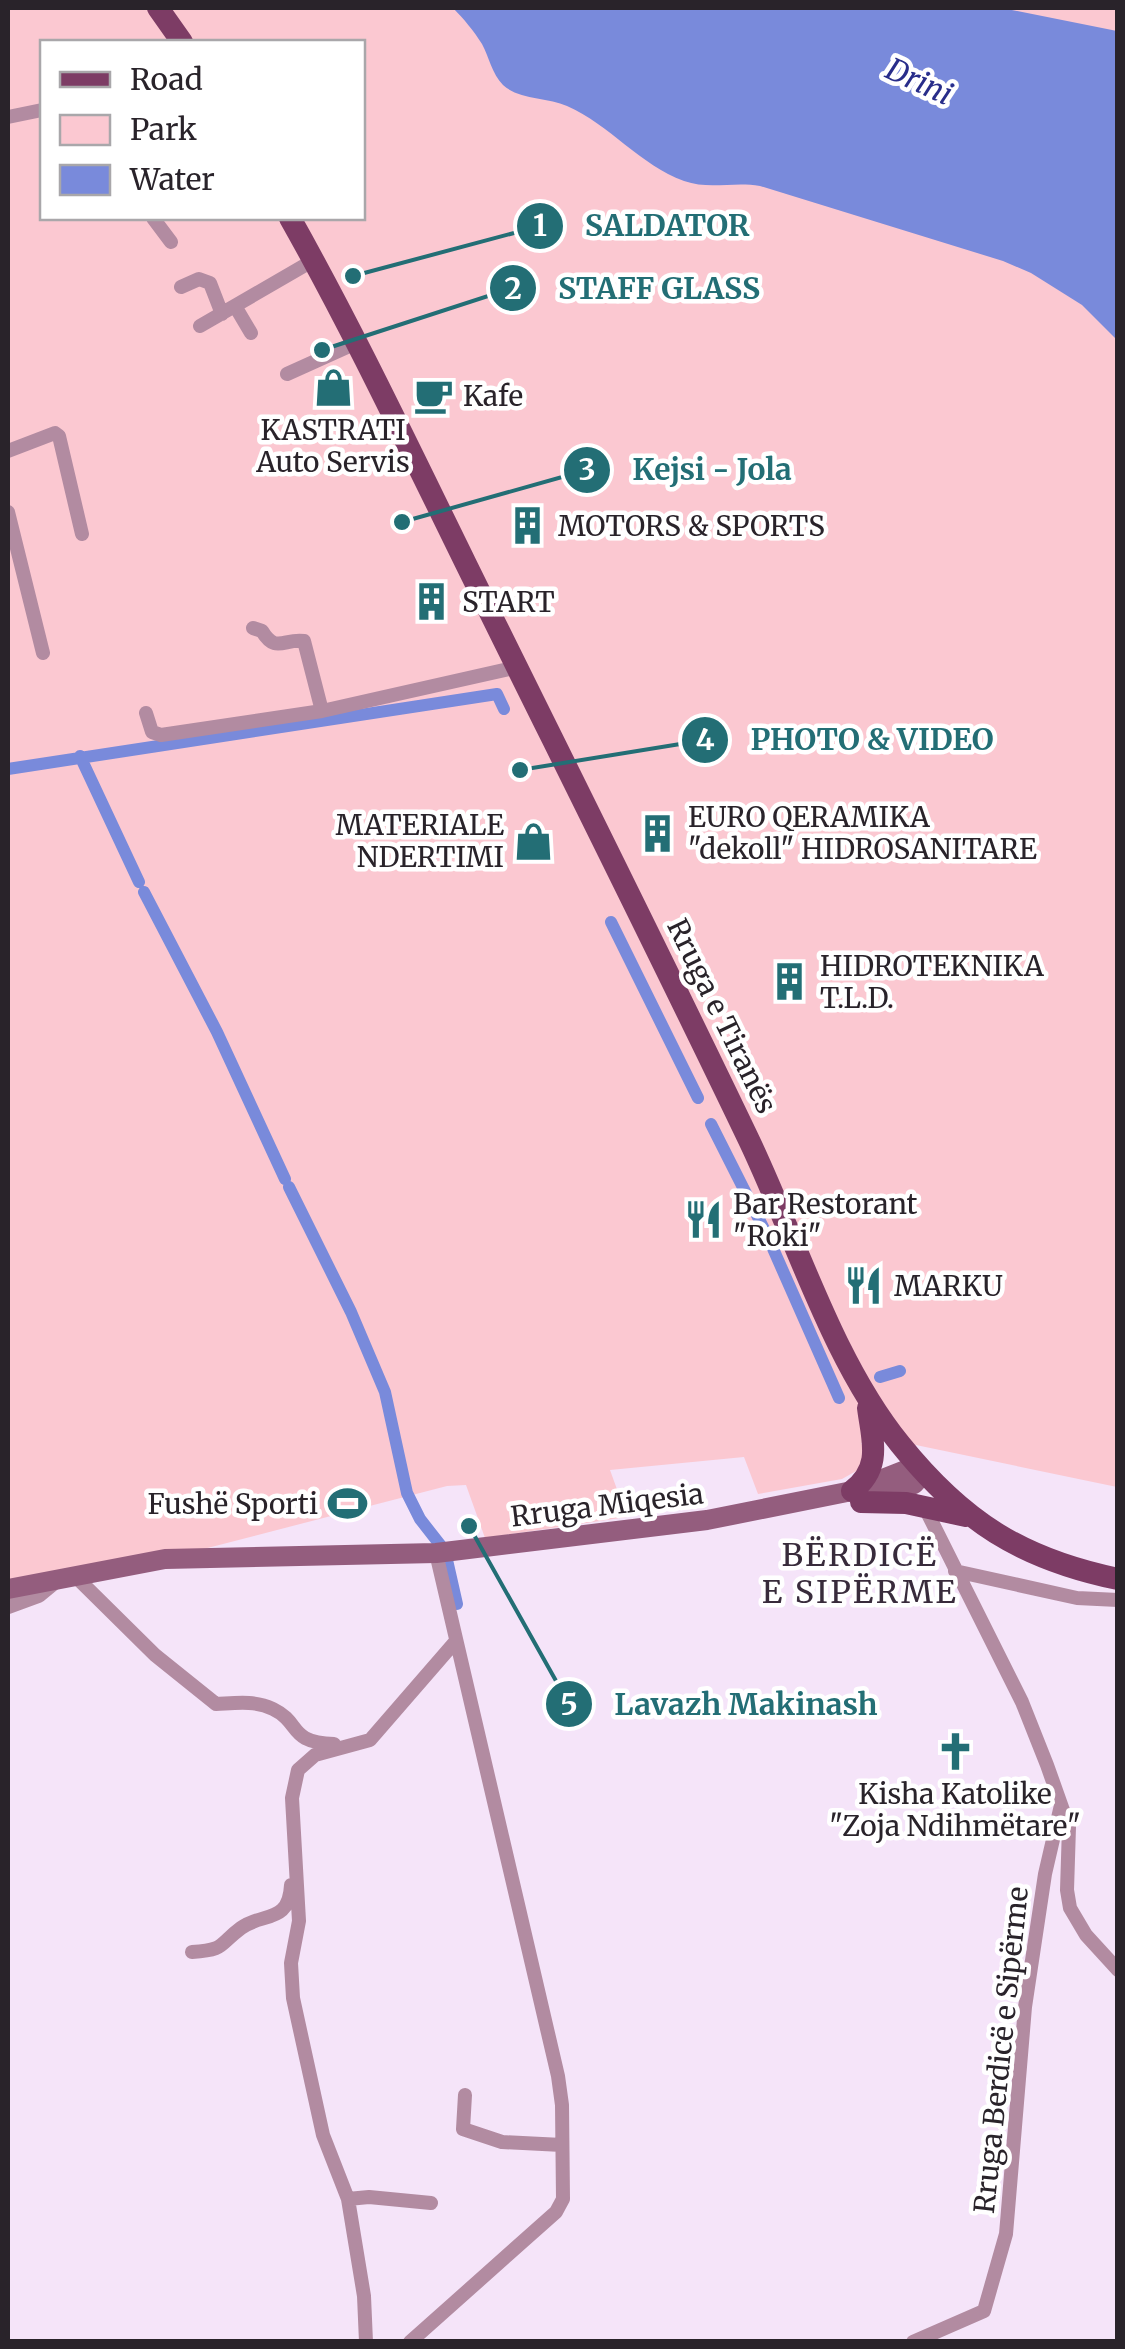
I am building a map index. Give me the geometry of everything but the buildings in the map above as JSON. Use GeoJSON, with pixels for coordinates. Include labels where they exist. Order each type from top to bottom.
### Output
{"type":"FeatureCollection","features":[{"type":"Feature","properties":{"kind":"main road"},"geometry":{"type":"LineString","coordinates":[[158,8],[181,40]]}},
{"type":"Feature","properties":{"kind":"main road","name":"Rruga e Tiranës"},"geometry":{"type":"LineString","coordinates":[[291,220],[358,342],[518,667],[746,1135],[866,1394]]}},
{"type":"Feature","properties":{"kind":"main road"},"geometry":{"type":"LineString","coordinates":[[866,1394],[922,1469],[980,1523],[1034,1556],[1118,1580]]}},
{"type":"Feature","properties":{"kind":"main road"},"geometry":{"type":"LineString","coordinates":[[866,1394],[876,1450],[857,1496],[923,1505],[980,1523]]}},
{"type":"Feature","properties":{"kind":"main road","name":"Rruga Miqesia"},"geometry":{"type":"LineString","coordinates":[[8,1589],[137,1562],[196,1556],[327,1558],[464,1550],[736,1514],[792,1500],[857,1496],[922,1469]]}},
{"type":"Feature","properties":{"kind":"street"},"geometry":{"type":"LineString","coordinates":[[8,117],[40,110]]}},
{"type":"Feature","properties":{"kind":"street"},"geometry":{"type":"LineString","coordinates":[[154,220],[171,242]]}},
{"type":"Feature","properties":{"kind":"street"},"geometry":{"type":"LineString","coordinates":[[200,326],[314,260]]}},
{"type":"Feature","properties":{"kind":"street"},"geometry":{"type":"LineString","coordinates":[[181,287],[199,279],[210,283],[250,333]]}},
{"type":"Feature","properties":{"kind":"street"},"geometry":{"type":"LineString","coordinates":[[287,374],[358,342]]}},
{"type":"Feature","properties":{"kind":"street"},"geometry":{"type":"LineString","coordinates":[[8,451],[55,434],[59,436],[82,534]]}},
{"type":"Feature","properties":{"kind":"street"},"geometry":{"type":"LineString","coordinates":[[8,512],[44,654]]}},
{"type":"Feature","properties":{"kind":"street"},"geometry":{"type":"LineString","coordinates":[[253,628],[275,644],[304,641],[322,710]]}},
{"type":"Feature","properties":{"kind":"street"},"geometry":{"type":"LineString","coordinates":[[146,713],[152,732],[161,735],[322,710],[518,667]]}},
{"type":"Feature","properties":{"kind":"street"},"geometry":{"type":"LineString","coordinates":[[923,1505],[1022,1702],[1061,1805],[1069,1828],[1070,1908],[1086,1936],[1118,1970]]}},
{"type":"Feature","properties":{"kind":"street"},"geometry":{"type":"LineString","coordinates":[[410,2342],[556,2212],[563,2199],[558,2076],[455,1642],[439,1553]]}},
{"type":"Feature","properties":{"kind":"street"},"geometry":{"type":"LineString","coordinates":[[955,1572],[1077,1598],[1118,1600]]}},
{"type":"Feature","properties":{"kind":"street"},"geometry":{"type":"LineString","coordinates":[[8,1605],[38,1594],[65,1577],[216,1704],[252,1702],[278,1710],[304,1740],[342,1745]]}},
{"type":"Feature","properties":{"kind":"street"},"geometry":{"type":"LineString","coordinates":[[366,2342],[364,2296],[348,2199],[323,2135],[292,1998],[291,1963],[299,1920],[292,1798],[298,1770],[315,1755],[370,1740],[455,1642]]}},
{"type":"Feature","properties":{"kind":"street","name":"Rruga Berdicë e Sipërme"},"geometry":{"type":"LineString","coordinates":[[913,2342],[984,2311],[997,2272],[1006,2234],[1025,2007],[1045,1874],[1061,1805]]}},
{"type":"Feature","properties":{"kind":"street"},"geometry":{"type":"LineString","coordinates":[[192,1952],[222,1948],[240,1928],[274,1917],[284,1908],[290,1894],[295,1860]]}},
{"type":"Feature","properties":{"kind":"street"},"geometry":{"type":"LineString","coordinates":[[465,2094],[462,2129],[502,2142],[562,2145]]}},
{"type":"Feature","properties":{"kind":"street"},"geometry":{"type":"LineString","coordinates":[[348,2199],[369,2197],[430,2203]]}},
{"type":"Feature","properties":{"kind":"green space"},"geometry":{"type":"Polygon","coordinates":[[[8,8],[1117,8],[1117,1487],[887,1439],[861,1443],[866,1450],[858,1470],[842,1479],[758,1494],[744,1457],[610,1470],[627,1517],[485,1538],[466,1485],[447,1486],[161,1560],[8,1582],[8,8]]]}},
{"type":"Feature","properties":{"kind":"water","name":"Drini"},"geometry":{"type":"Polygon","coordinates":[[[453,8],[1002,8],[1117,31],[1117,340],[1082,305],[1031,273],[1003,261],[760,186],[703,185],[668,174],[583,114],[503,85],[479,39],[453,8]]]}},
{"type":"Feature","properties":{"kind":"waterway"},"geometry":{"type":"LineString","coordinates":[[8,769],[497,694],[504,709]]}},
{"type":"Feature","properties":{"kind":"waterway"},"geometry":{"type":"LineString","coordinates":[[80,756],[139,882]]}},
{"type":"Feature","properties":{"kind":"waterway"},"geometry":{"type":"LineString","coordinates":[[144,892],[217,1032],[285,1179]]}},
{"type":"Feature","properties":{"kind":"waterway"},"geometry":{"type":"LineString","coordinates":[[611,922],[698,1098]]}},
{"type":"Feature","properties":{"kind":"waterway"},"geometry":{"type":"LineString","coordinates":[[711,1124],[767,1235],[839,1398]]}},
{"type":"Feature","properties":{"kind":"waterway"},"geometry":{"type":"LineString","coordinates":[[289,1187],[351,1312],[385,1392],[407,1493],[420,1519],[445,1551],[457,1604]]}},
{"type":"Feature","properties":{"kind":"waterway"},"geometry":{"type":"LineString","coordinates":[[880,1377],[900,1371]]}},
{"type":"Feature","properties":{"kind":"place","name":"SALDATOR"},"geometry":{"type":"Point","coordinates":[353,276]}},
{"type":"Feature","properties":{"kind":"place","name":"STAFF GLASS"},"geometry":{"type":"Point","coordinates":[322,350]}},
{"type":"Feature","properties":{"kind":"place","name":"KASTRATI Auto Servis"},"geometry":{"type":"Point","coordinates":[333,387]}},
{"type":"Feature","properties":{"kind":"place","name":"Kafe"},"geometry":{"type":"Point","coordinates":[433,396]}},
{"type":"Feature","properties":{"kind":"place","name":"Kejsi - Jola"},"geometry":{"type":"Point","coordinates":[402,522]}},
{"type":"Feature","properties":{"kind":"place","name":"MOTORS & SPORTS"},"geometry":{"type":"Point","coordinates":[528,526]}},
{"type":"Feature","properties":{"kind":"place","name":"START"},"geometry":{"type":"Point","coordinates":[432,602]}},
{"type":"Feature","properties":{"kind":"place","name":"PHOTO & VIDEO"},"geometry":{"type":"Point","coordinates":[520,770]}},
{"type":"Feature","properties":{"kind":"place","name":"EURO QERAMIKA \"dekoll\" HIDROSANITARE"},"geometry":{"type":"Point","coordinates":[658,833]}},
{"type":"Feature","properties":{"kind":"place","name":"MATERIALE NDERTIMI"},"geometry":{"type":"Point","coordinates":[534,841]}},
{"type":"Feature","properties":{"kind":"place","name":"HIDROTEKNIKA T.L.D."},"geometry":{"type":"Point","coordinates":[790,982]}},
{"type":"Feature","properties":{"kind":"place","name":"Bar Restorant \"Roki\""},"geometry":{"type":"Point","coordinates":[703,1220]}},
{"type":"Feature","properties":{"kind":"place","name":"MARKU"},"geometry":{"type":"Point","coordinates":[864,1286]}},
{"type":"Feature","properties":{"kind":"place","name":"Fushë Sporti"},"geometry":{"type":"Point","coordinates":[348,1504]}},
{"type":"Feature","properties":{"kind":"place","name":"Lavazh Makinash"},"geometry":{"type":"Point","coordinates":[469,1526]}},
{"type":"Feature","properties":{"kind":"place","name":"Kisha Katolike \"Zoja Ndihmëtare\""},"geometry":{"type":"Point","coordinates":[955,1752]}},
{"type":"Feature","properties":{"kind":"district","name":"BËRDICË E SIPËRME"},"geometry":{"type":"Point","coordinates":[860,1574]}}]}
